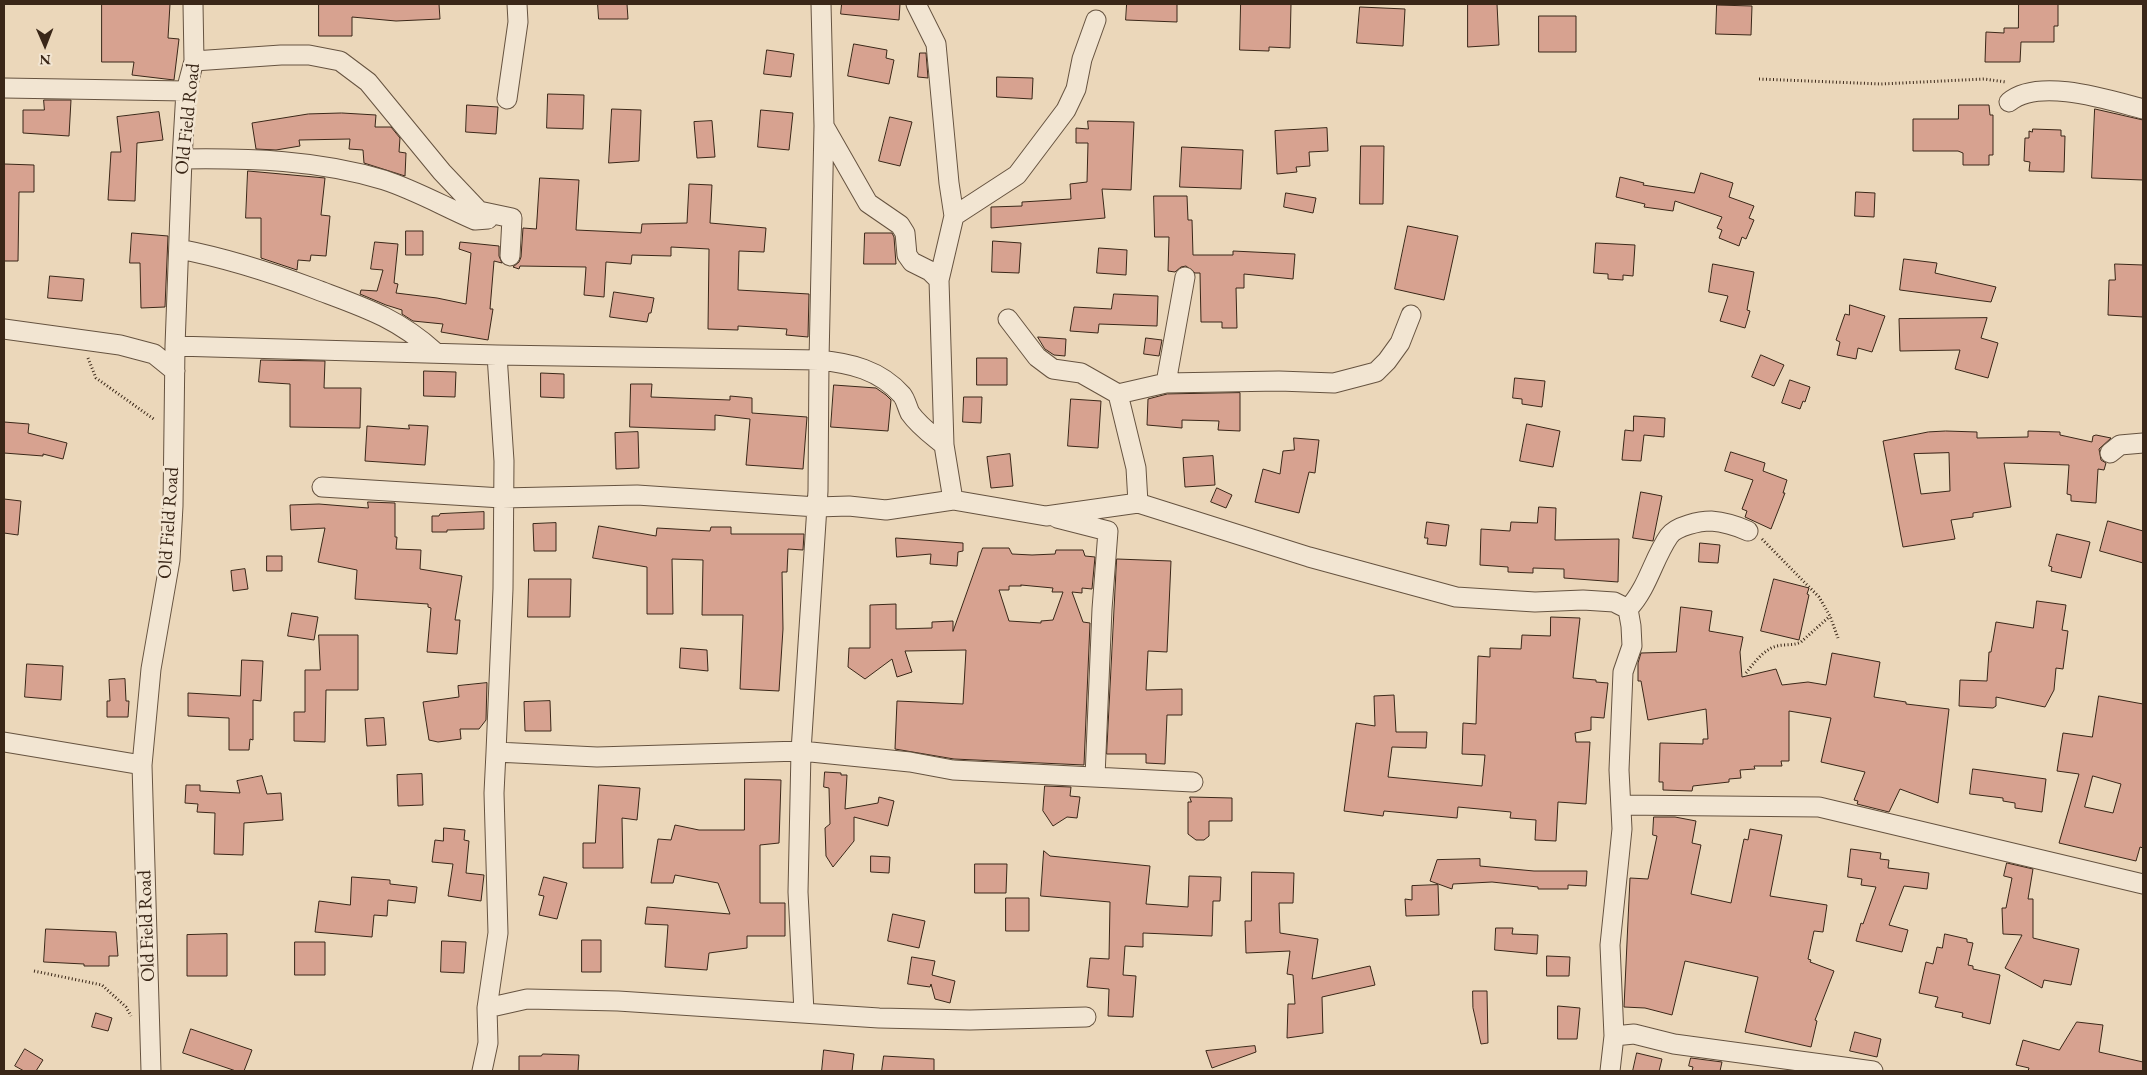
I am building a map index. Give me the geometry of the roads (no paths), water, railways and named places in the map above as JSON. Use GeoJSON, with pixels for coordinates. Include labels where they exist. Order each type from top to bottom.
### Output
{"type":"FeatureCollection","features":[{"type":"Feature","properties":{"kind":"street","name":"Old Field Road"},"geometry":{"type":"LineString","coordinates":[[151,1071],[142,766],[151,669],[170,560],[182,159],[186,91],[194,61],[193,4]]}},
{"type":"Feature","properties":{"kind":"street"},"geometry":{"type":"LineString","coordinates":[[507,99],[518,22],[517,4]]}},
{"type":"Feature","properties":{"kind":"street"},"geometry":{"type":"LineString","coordinates":[[804,1012],[798,892],[801,751],[817,507],[824,126],[821,4]]}},
{"type":"Feature","properties":{"kind":"street"},"geometry":{"type":"LineString","coordinates":[[916,4],[936,44],[949,183],[954,216],[939,280],[944,445],[953,500]]}},
{"type":"Feature","properties":{"kind":"street"},"geometry":{"type":"LineString","coordinates":[[954,216],[1017,175],[1066,110],[1076,89],[1082,59],[1096,20]]}},
{"type":"Feature","properties":{"kind":"street"},"geometry":{"type":"LineString","coordinates":[[194,61],[281,54],[309,55],[340,61],[368,82],[442,172],[478,211],[512,218]]}},
{"type":"Feature","properties":{"kind":"street"},"geometry":{"type":"LineString","coordinates":[[4,88],[186,91]]}},
{"type":"Feature","properties":{"kind":"street"},"geometry":{"type":"LineString","coordinates":[[2009,102],[2017,95],[2040,91],[2081,92],[2143,109]]}},
{"type":"Feature","properties":{"kind":"street"},"geometry":{"type":"LineString","coordinates":[[824,126],[868,203],[900,225],[905,233],[907,255],[912,262],[930,271],[939,280]]}},
{"type":"Feature","properties":{"kind":"street"},"geometry":{"type":"LineString","coordinates":[[182,159],[254,158],[319,165],[385,181],[475,220],[512,218]]}},
{"type":"Feature","properties":{"kind":"street"},"geometry":{"type":"LineString","coordinates":[[510,256],[512,218]]}},
{"type":"Feature","properties":{"kind":"street"},"geometry":{"type":"LineString","coordinates":[[179,248],[248,265],[356,303],[414,333],[435,352]]}},
{"type":"Feature","properties":{"kind":"street"},"geometry":{"type":"LineString","coordinates":[[1166,383],[1185,277]]}},
{"type":"Feature","properties":{"kind":"street"},"geometry":{"type":"LineString","coordinates":[[1008,319],[1037,357],[1053,369],[1081,373],[1118,394],[1166,383],[1279,381],[1334,383],[1376,372],[1396,350],[1411,315]]}},
{"type":"Feature","properties":{"kind":"street"},"geometry":{"type":"LineString","coordinates":[[4,329],[81,338],[120,345],[154,354],[175,371]]}},
{"type":"Feature","properties":{"kind":"street"},"geometry":{"type":"LineString","coordinates":[[175,346],[497,355],[819,360],[839,362],[878,374],[904,396],[910,412],[924,429],[944,445]]}},
{"type":"Feature","properties":{"kind":"street"},"geometry":{"type":"LineString","coordinates":[[482,1071],[488,1043],[487,1008],[498,933],[494,793],[503,589],[502,498],[504,461],[497,355]]}},
{"type":"Feature","properties":{"kind":"street"},"geometry":{"type":"LineString","coordinates":[[1118,394],[1136,468],[1138,503]]}},
{"type":"Feature","properties":{"kind":"street"},"geometry":{"type":"LineString","coordinates":[[2110,453],[2120,444],[2143,443]]}},
{"type":"Feature","properties":{"kind":"street"},"geometry":{"type":"LineString","coordinates":[[322,487],[502,498],[636,495],[817,507],[848,506],[886,510],[953,500],[1046,516],[1108,531],[1102,609],[1095,777]]}},
{"type":"Feature","properties":{"kind":"street"},"geometry":{"type":"LineString","coordinates":[[1046,516],[1138,503],[1309,557],[1456,597],[1535,602],[1583,600],[1614,602],[1628,610],[1632,626],[1632,646],[1624,672],[1618,770],[1622,829],[1610,945],[1614,1036],[1610,1071]]}},
{"type":"Feature","properties":{"kind":"street"},"geometry":{"type":"LineString","coordinates":[[1628,610],[1638,598],[1670,534],[1685,526],[1711,521],[1748,531]]}},
{"type":"Feature","properties":{"kind":"street"},"geometry":{"type":"LineString","coordinates":[[4,742],[142,766]]}},
{"type":"Feature","properties":{"kind":"street"},"geometry":{"type":"LineString","coordinates":[[496,752],[597,757],[801,751],[910,762],[953,770],[1193,782]]}},
{"type":"Feature","properties":{"kind":"street"},"geometry":{"type":"LineString","coordinates":[[1621,805],[1819,808],[2143,884]]}},
{"type":"Feature","properties":{"kind":"street"},"geometry":{"type":"LineString","coordinates":[[487,1008],[527,999],[618,1001],[880,1018],[970,1020],[1086,1017]]}},
{"type":"Feature","properties":{"kind":"street"},"geometry":{"type":"LineString","coordinates":[[1614,1036],[1634,1034],[1674,1044],[1873,1071]]}}]}
